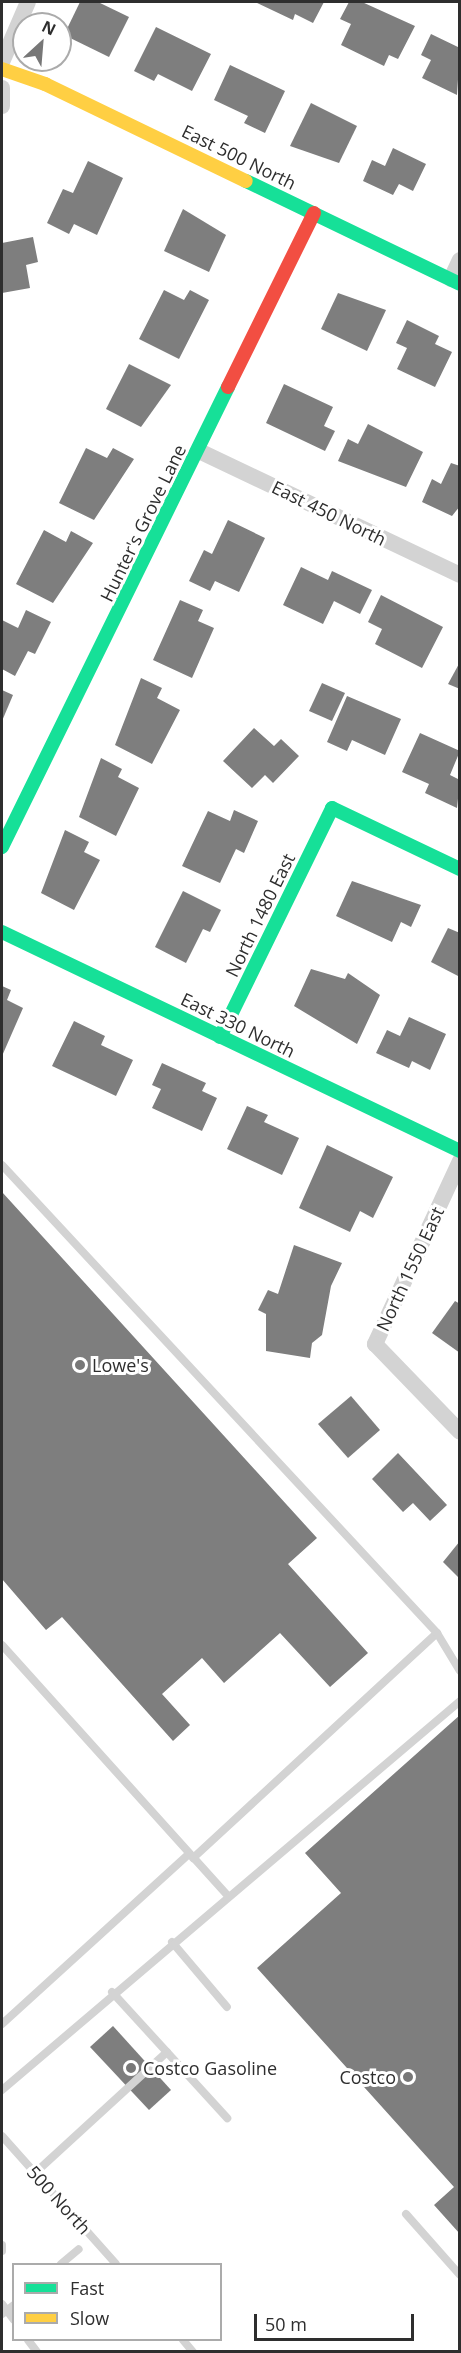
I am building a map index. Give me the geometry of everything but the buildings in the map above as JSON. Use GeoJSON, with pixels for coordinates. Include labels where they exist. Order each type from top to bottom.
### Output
{"type":"FeatureCollection","features":[{"type":"Feature","properties":{"kind":"street"},"geometry":{"type":"LineString","coordinates":[[2,62],[28,2]]}},
{"type":"Feature","properties":{"kind":"street","name":"East 500 North"},"geometry":{"type":"LineString","coordinates":[[2,69],[45,84],[455,281]]}},
{"type":"Feature","properties":{"kind":"street"},"geometry":{"type":"LineString","coordinates":[[2,88],[2,106]]}},
{"type":"Feature","properties":{"kind":"street","name":"Hunter's Grove Lane"},"geometry":{"type":"LineString","coordinates":[[2,847],[199,451],[314,213]]}},
{"type":"Feature","properties":{"kind":"street"},"geometry":{"type":"LineString","coordinates":[[455,281],[459,260]]}},
{"type":"Feature","properties":{"kind":"street","name":"East 450 North"},"geometry":{"type":"LineString","coordinates":[[199,451],[459,575]]}},
{"type":"Feature","properties":{"kind":"street","name":"North 1480 East"},"geometry":{"type":"LineString","coordinates":[[220,1037],[332,808],[459,869]]}},
{"type":"Feature","properties":{"kind":"street","name":"East 330 North"},"geometry":{"type":"LineString","coordinates":[[2,932],[459,1151]]}},
{"type":"Feature","properties":{"kind":"street","name":"North 1550 East"},"geometry":{"type":"LineString","coordinates":[[459,1161],[375,1344],[459,1432]]}},
{"type":"Feature","properties":{"kind":"lane"},"geometry":{"type":"LineString","coordinates":[[2,1165],[437,1633],[459,1671]]}},
{"type":"Feature","properties":{"kind":"lane"},"geometry":{"type":"LineString","coordinates":[[2,2024],[437,1633]]}},
{"type":"Feature","properties":{"kind":"lane"},"geometry":{"type":"LineString","coordinates":[[2,1645],[227,1896]]}},
{"type":"Feature","properties":{"kind":"lane"},"geometry":{"type":"LineString","coordinates":[[2,2090],[112,1992],[459,1701]]}},
{"type":"Feature","properties":{"kind":"lane"},"geometry":{"type":"LineString","coordinates":[[172,1941],[227,2007]]}},
{"type":"Feature","properties":{"kind":"lane"},"geometry":{"type":"LineString","coordinates":[[112,1992],[227,2118]]}},
{"type":"Feature","properties":{"kind":"lane"},"geometry":{"type":"LineString","coordinates":[[35,2174],[167,2052]]}},
{"type":"Feature","properties":{"kind":"lane","name":"500 North"},"geometry":{"type":"LineString","coordinates":[[2,2136],[114,2263]]}},
{"type":"Feature","properties":{"kind":"lane"},"geometry":{"type":"LineString","coordinates":[[406,2214],[459,2275]]}},
{"type":"Feature","properties":{"kind":"lane"},"geometry":{"type":"LineString","coordinates":[[2,2245],[2,2251]]}},
{"type":"Feature","properties":{"kind":"lane"},"geometry":{"type":"LineString","coordinates":[[63,2263],[79,2249]]}},
{"type":"Feature","properties":{"kind":"traffic: fast"},"geometry":{"type":"LineString","coordinates":[[246,181],[460,284]]}},
{"type":"Feature","properties":{"kind":"traffic: fast"},"geometry":{"type":"LineString","coordinates":[[2,847],[228,387]]}},
{"type":"Feature","properties":{"kind":"traffic: fast"},"geometry":{"type":"LineString","coordinates":[[220,1037],[332,808],[460,869]]}},
{"type":"Feature","properties":{"kind":"traffic: fast"},"geometry":{"type":"LineString","coordinates":[[2,932],[460,1151]]}},
{"type":"Feature","properties":{"kind":"traffic: slow"},"geometry":{"type":"LineString","coordinates":[[2,69],[45,84],[246,181]]}},
{"type":"Feature","properties":{"kind":"traffic: jam"},"geometry":{"type":"LineString","coordinates":[[228,387],[314,213]]}},
{"type":"Feature","properties":{"kind":"place","name":"Lowe's"},"geometry":{"type":"Point","coordinates":[80,1365]}},
{"type":"Feature","properties":{"kind":"place","name":"Costco Gasoline"},"geometry":{"type":"Point","coordinates":[131,2068]}},
{"type":"Feature","properties":{"kind":"place","name":"Costco"},"geometry":{"type":"Point","coordinates":[408,2077]}}]}
